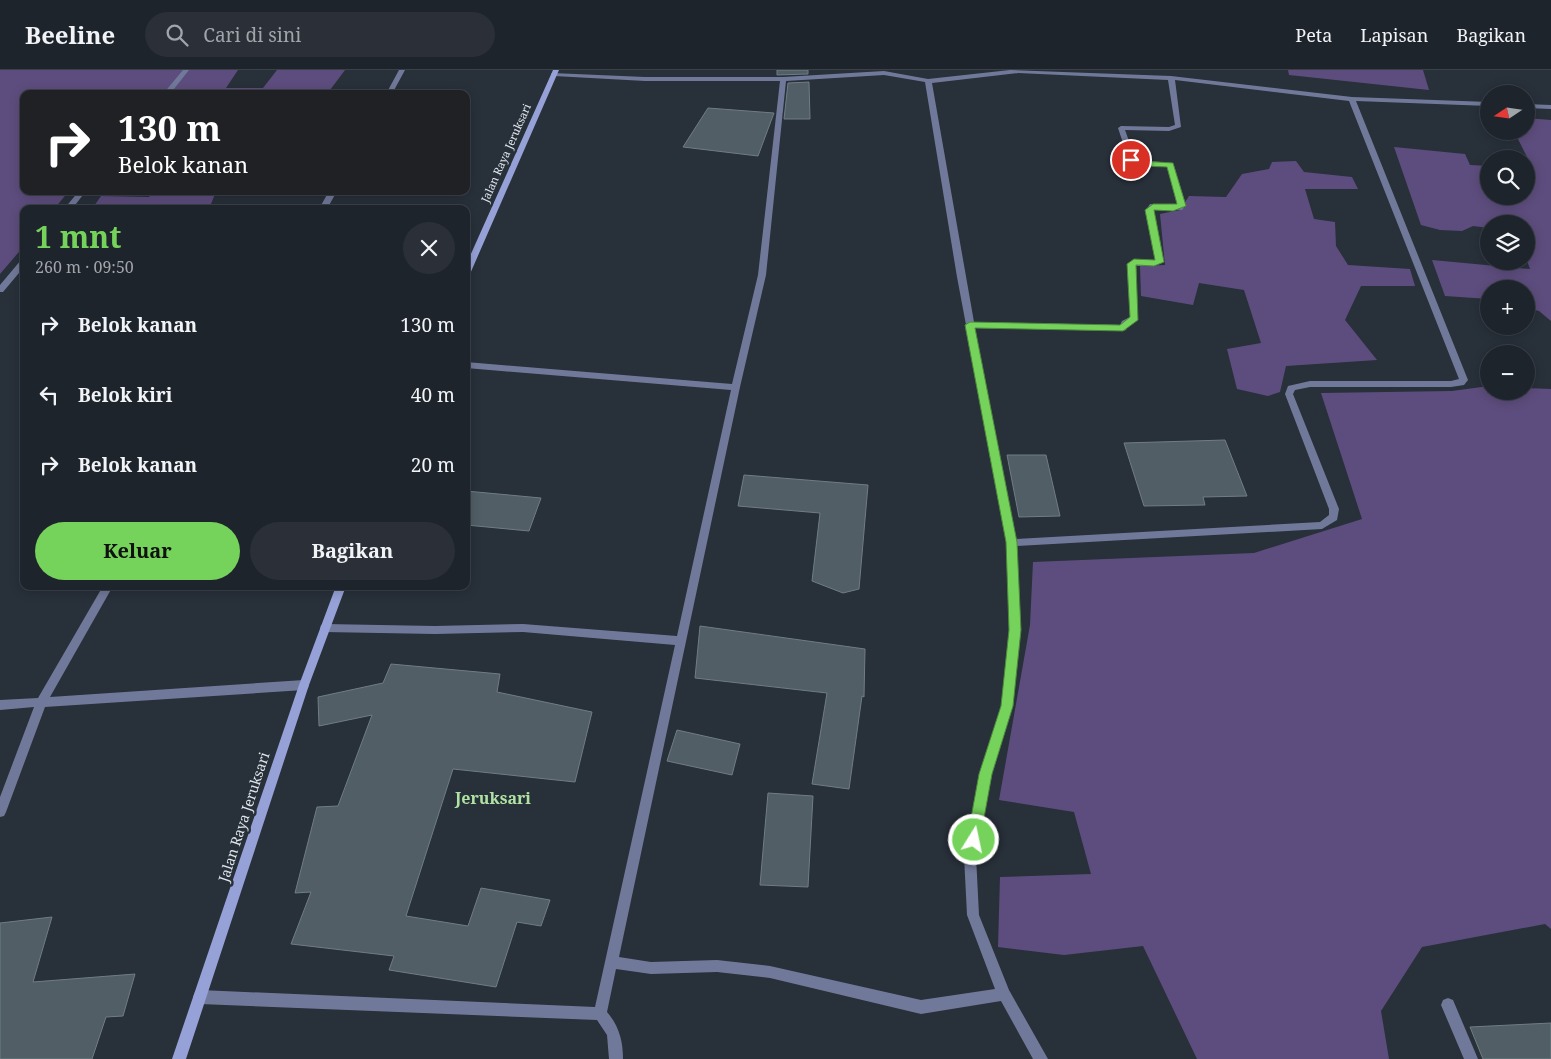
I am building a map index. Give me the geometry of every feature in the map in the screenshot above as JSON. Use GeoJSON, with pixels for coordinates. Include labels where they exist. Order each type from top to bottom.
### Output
{"type":"FeatureCollection","features":[{"type":"Feature","properties":{"kind":"street"},"geometry":{"type":"LineString","coordinates":[[169,90],[186,70]]}},
{"type":"Feature","properties":{"kind":"street"},"geometry":{"type":"LineString","coordinates":[[391,90],[402,70]]}},
{"type":"Feature","properties":{"kind":"street"},"geometry":{"type":"LineString","coordinates":[[555,72],[645,79],[783,79],[884,72],[928,81],[1011,70],[1161,74],[1171,78],[1352,99],[1480,104]]}},
{"type":"Feature","properties":{"kind":"street","name":"Jalan Raya Jeruksari"},"geometry":{"type":"LineString","coordinates":[[470,265],[555,72]]}},
{"type":"Feature","properties":{"kind":"street"},"geometry":{"type":"LineString","coordinates":[[970,325],[1123,328],[1125,323],[1134,318],[1132,264],[1134,262],[1154,264],[1160,262],[1150,210],[1153,206],[1179,208],[1181,202],[1170,164],[1133,162],[1121,128],[1169,129],[1179,126],[1171,78]]}},
{"type":"Feature","properties":{"kind":"street"},"geometry":{"type":"LineString","coordinates":[[600,1014],[762,275],[783,79]]}},
{"type":"Feature","properties":{"kind":"street"},"geometry":{"type":"LineString","coordinates":[[928,81],[970,325],[1012,542],[1015,630],[1007,706],[986,774],[970,856],[973,915],[1004,994],[1042,1059]]}},
{"type":"Feature","properties":{"kind":"street"},"geometry":{"type":"LineString","coordinates":[[1012,542],[1322,524],[1334,517],[1334,510],[1289,394],[1292,388],[1310,384],[1451,384],[1461,383],[1464,380],[1352,99]]}},
{"type":"Feature","properties":{"kind":"street"},"geometry":{"type":"LineString","coordinates":[[1535,106],[1551,107]]}},
{"type":"Feature","properties":{"kind":"street"},"geometry":{"type":"LineString","coordinates":[[71,205],[80,195]]}},
{"type":"Feature","properties":{"kind":"street"},"geometry":{"type":"LineString","coordinates":[[0,290],[20,267]]}},
{"type":"Feature","properties":{"kind":"street"},"geometry":{"type":"LineString","coordinates":[[470,365],[736,387]]}},
{"type":"Feature","properties":{"kind":"street"},"geometry":{"type":"LineString","coordinates":[[0,812],[42,701],[106,590]]}},
{"type":"Feature","properties":{"kind":"street","name":"Jalan Raya Jeruksari"},"geometry":{"type":"LineString","coordinates":[[179,1059],[304,685],[339,590]]}},
{"type":"Feature","properties":{"kind":"street"},"geometry":{"type":"LineString","coordinates":[[325,628],[435,630],[523,628],[681,641]]}},
{"type":"Feature","properties":{"kind":"street"},"geometry":{"type":"LineString","coordinates":[[0,705],[304,685]]}},
{"type":"Feature","properties":{"kind":"street"},"geometry":{"type":"LineString","coordinates":[[612,962],[651,968],[717,966],[770,972],[921,1007],[1004,994]]}},
{"type":"Feature","properties":{"kind":"street"},"geometry":{"type":"LineString","coordinates":[[200,996],[600,1014],[609,1024],[616,1041],[616,1059]]}},
{"type":"Feature","properties":{"kind":"street"},"geometry":{"type":"LineString","coordinates":[[1448,1005],[1471,1059]]}},
{"type":"Feature","properties":{"kind":"shaded area"},"geometry":{"type":"Polygon","coordinates":[[[0,70],[238,70],[226,88],[263,88],[277,70],[345,70],[330,90],[20,90],[20,195],[66,195],[57,205],[20,205],[20,251],[0,274],[0,70]]]}},
{"type":"Feature","properties":{"kind":"shaded area"},"geometry":{"type":"Polygon","coordinates":[[[1288,70],[1423,70],[1429,90],[1289,75],[1288,70]]]}},
{"type":"Feature","properties":{"kind":"shaded area"},"geometry":{"type":"Polygon","coordinates":[[[1535,119],[1551,120],[1551,321],[1535,310],[1535,280],[1480,280],[1480,298],[1445,296],[1432,260],[1480,264],[1480,270],[1535,270],[1535,215],[1480,215],[1480,227],[1473,226],[1462,231],[1440,230],[1421,225],[1394,147],[1465,154],[1470,165],[1480,166],[1480,205],[1535,205],[1535,150],[1524,150],[1518,140],[1535,140],[1535,119]]]}},
{"type":"Feature","properties":{"kind":"shaded area"},"geometry":{"type":"Polygon","coordinates":[[[1296,161],[1304,172],[1352,177],[1358,189],[1305,189],[1314,219],[1335,222],[1336,246],[1348,265],[1410,269],[1415,286],[1361,286],[1345,320],[1377,360],[1286,366],[1280,392],[1268,396],[1237,389],[1227,349],[1261,343],[1244,290],[1199,283],[1193,305],[1141,296],[1140,266],[1165,265],[1160,214],[1180,210],[1189,196],[1226,197],[1242,174],[1269,169],[1272,162],[1296,161]]]}},
{"type":"Feature","properties":{"kind":"shaded area"},"geometry":{"type":"Polygon","coordinates":[[[151,195],[215,195],[211,205],[95,205],[101,196],[149,197],[151,195]]]}},
{"type":"Feature","properties":{"kind":"shaded area"},"geometry":{"type":"Polygon","coordinates":[[[1480,387],[1480,400],[1535,400],[1535,388],[1551,389],[1551,929],[1545,924],[1422,947],[1381,1011],[1389,1059],[1197,1059],[1143,946],[1064,955],[998,947],[1000,877],[1091,874],[1074,812],[999,800],[1030,625],[1033,562],[1254,553],[1362,519],[1321,393],[1452,391],[1480,387]]]}},
{"type":"Feature","properties":{"kind":"building"},"geometry":{"type":"Polygon","coordinates":[[[777,70],[808,70],[808,74],[777,75],[777,70]]]}},
{"type":"Feature","properties":{"kind":"building"},"geometry":{"type":"Polygon","coordinates":[[[809,82],[810,119],[784,119],[788,83],[809,82]]]}},
{"type":"Feature","properties":{"kind":"building"},"geometry":{"type":"Polygon","coordinates":[[[708,108],[774,113],[758,156],[683,147],[708,108]]]}},
{"type":"Feature","properties":{"kind":"building"},"geometry":{"type":"Polygon","coordinates":[[[1225,440],[1247,496],[1203,497],[1205,505],[1144,506],[1124,443],[1225,440]]]}},
{"type":"Feature","properties":{"kind":"building"},"geometry":{"type":"Polygon","coordinates":[[[1007,455],[1046,455],[1060,516],[1019,517],[1007,455]]]}},
{"type":"Feature","properties":{"kind":"building"},"geometry":{"type":"Polygon","coordinates":[[[744,475],[868,485],[859,589],[843,593],[812,581],[820,513],[738,506],[744,475]]]}},
{"type":"Feature","properties":{"kind":"building"},"geometry":{"type":"Polygon","coordinates":[[[470,491],[541,498],[529,531],[470,525],[470,491]]]}},
{"type":"Feature","properties":{"kind":"building"},"geometry":{"type":"Polygon","coordinates":[[[700,626],[865,649],[864,697],[862,696],[849,789],[812,784],[827,693],[695,678],[700,626]]]}},
{"type":"Feature","properties":{"kind":"building"},"geometry":{"type":"Polygon","coordinates":[[[391,664],[500,674],[497,692],[592,712],[575,782],[453,769],[406,916],[468,926],[481,888],[550,900],[541,926],[517,922],[496,987],[389,970],[394,956],[291,944],[311,892],[295,893],[317,807],[338,806],[372,715],[319,726],[318,697],[383,683],[391,664]]]}},
{"type":"Feature","properties":{"kind":"building"},"geometry":{"type":"Polygon","coordinates":[[[677,730],[740,744],[732,775],[667,761],[677,730]]]}},
{"type":"Feature","properties":{"kind":"building"},"geometry":{"type":"Polygon","coordinates":[[[768,793],[813,796],[808,887],[760,885],[768,793]]]}},
{"type":"Feature","properties":{"kind":"building"},"geometry":{"type":"Polygon","coordinates":[[[52,917],[33,982],[135,974],[123,1016],[106,1017],[92,1059],[0,1059],[0,923],[52,917]]]}},
{"type":"Feature","properties":{"kind":"building"},"geometry":{"type":"Polygon","coordinates":[[[1551,1023],[1551,1059],[1483,1059],[1470,1027],[1551,1023]]]}},
{"type":"Feature","properties":{"kind":"district","name":"Jeruksari"},"geometry":{"type":"Point","coordinates":[493,798]}},
{"type":"Feature","properties":{"kind":"route"},"geometry":{"type":"LineString","coordinates":[[974,840],[986,774],[1007,706],[1015,630],[1012,542],[970,325],[1123,328],[1125,323],[1134,318],[1132,264],[1134,262],[1154,264],[1160,262],[1150,210],[1153,206],[1179,208],[1181,202],[1170,164],[1139,163],[1131,160]]}}]}
